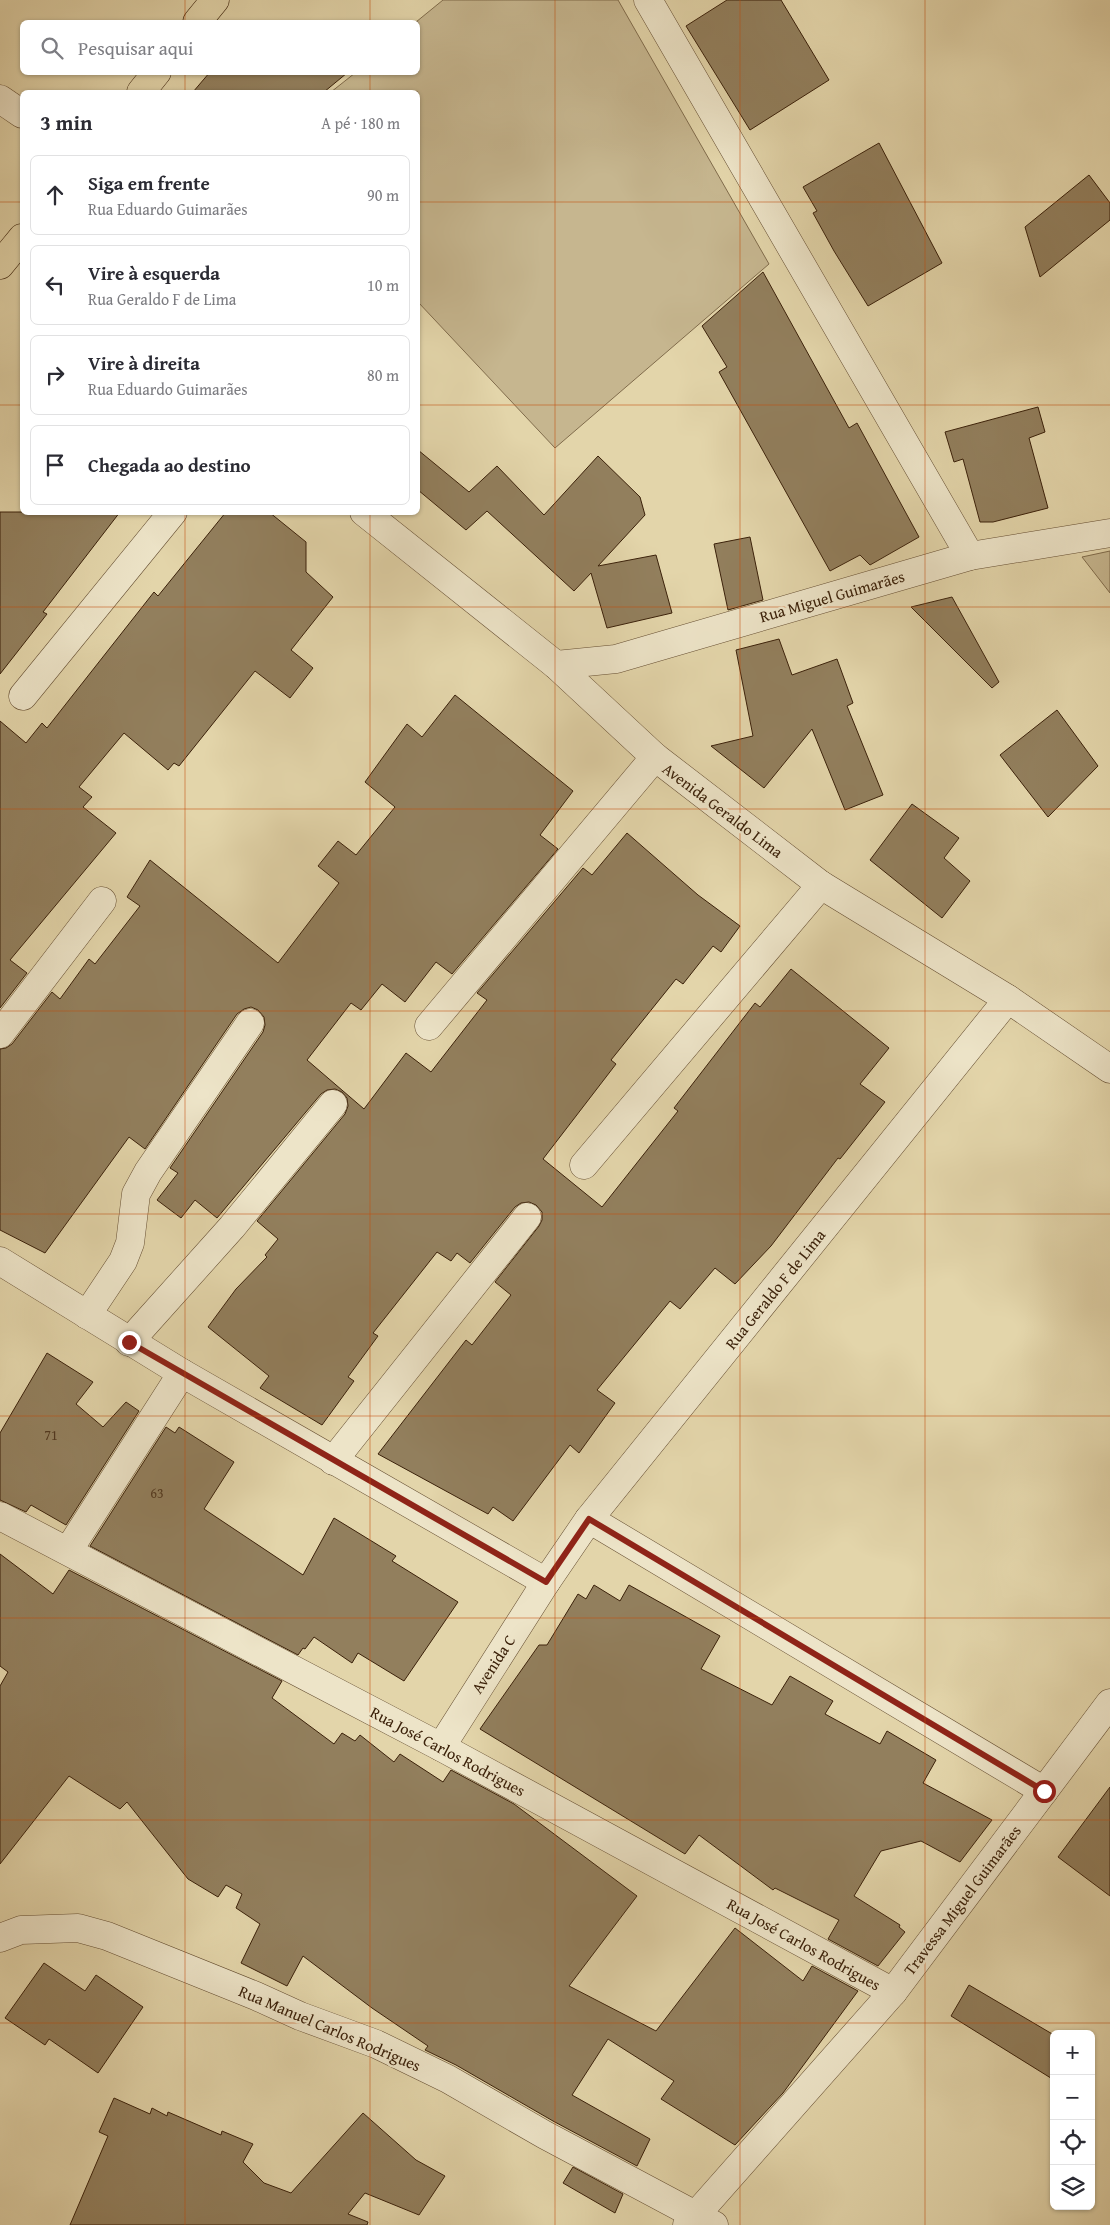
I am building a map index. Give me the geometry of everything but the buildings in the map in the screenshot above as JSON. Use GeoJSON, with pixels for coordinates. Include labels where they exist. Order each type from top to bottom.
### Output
{"type":"FeatureCollection","features":[{"type":"Feature","properties":{"kind":"main road"},"geometry":{"type":"LineString","coordinates":[[199,20],[215,0]]}},
{"type":"Feature","properties":{"kind":"main road"},"geometry":{"type":"LineString","coordinates":[[143,90],[155,75]]}},
{"type":"Feature","properties":{"kind":"street"},"geometry":{"type":"LineString","coordinates":[[648,0],[970,556]]}},
{"type":"Feature","properties":{"kind":"street"},"geometry":{"type":"LineString","coordinates":[[0,99],[20,113]]}},
{"type":"Feature","properties":{"kind":"street"},"geometry":{"type":"LineString","coordinates":[[23,696],[171,515]]}},
{"type":"Feature","properties":{"kind":"street","name":"Avenida Geraldo Lima"},"geometry":{"type":"LineString","coordinates":[[368,515],[556,665],[654,757],[821,885],[1008,999],[1110,1069]]}},
{"type":"Feature","properties":{"kind":"street","name":"Rua Miguel Guimarães"},"geometry":{"type":"LineString","coordinates":[[556,665],[616,659],[970,556],[1110,533]]}},
{"type":"Feature","properties":{"kind":"street"},"geometry":{"type":"LineString","coordinates":[[429,1026],[654,757]]}},
{"type":"Feature","properties":{"kind":"street"},"geometry":{"type":"LineString","coordinates":[[584,1165],[821,885]]}},
{"type":"Feature","properties":{"kind":"street"},"geometry":{"type":"LineString","coordinates":[[0,1034],[102,901]]}},
{"type":"Feature","properties":{"kind":"street","name":"Rua Geraldo F de Lima"},"geometry":{"type":"LineString","coordinates":[[546,1582],[589,1519],[1008,999]]}},
{"type":"Feature","properties":{"kind":"street"},"geometry":{"type":"LineString","coordinates":[[87,1315],[123,1261],[130,1243],[136,1194],[148,1172],[250,1023]]}},
{"type":"Feature","properties":{"kind":"street"},"geometry":{"type":"LineString","coordinates":[[129,1342],[232,1227],[333,1104]]}},
{"type":"Feature","properties":{"kind":"street"},"geometry":{"type":"LineString","coordinates":[[333,1461],[527,1217]]}},
{"type":"Feature","properties":{"kind":"street"},"geometry":{"type":"LineString","coordinates":[[0,1261],[129,1342],[546,1582]]}},
{"type":"Feature","properties":{"kind":"street"},"geometry":{"type":"LineString","coordinates":[[68,1551],[182,1373]]}},
{"type":"Feature","properties":{"kind":"street","name":"Rua José Carlos Rodrigues"},"geometry":{"type":"LineString","coordinates":[[0,1516],[441,1747],[893,1992]]}},
{"type":"Feature","properties":{"kind":"street"},"geometry":{"type":"LineString","coordinates":[[589,1519],[1044,1791]]}},
{"type":"Feature","properties":{"kind":"street","name":"Avenida C"},"geometry":{"type":"LineString","coordinates":[[441,1747],[546,1582]]}},
{"type":"Feature","properties":{"kind":"street","name":"Travessa Miguel Guimarães"},"geometry":{"type":"LineString","coordinates":[[699,2222],[893,1992],[1044,1791],[1108,1711]]}},
{"type":"Feature","properties":{"kind":"street","name":"Rua Manuel Carlos Rodrigues"},"geometry":{"type":"LineString","coordinates":[[0,1938],[21,1930],[78,1928],[107,1936],[256,1996],[300,2016],[376,2044],[448,2079],[699,2222]]}},
{"type":"Feature","properties":{"kind":"shaded area"},"geometry":{"type":"Polygon","coordinates":[[[443,0],[618,0],[769,264],[555,448],[420,304],[420,90],[334,90],[352,75],[420,75],[420,20],[418,20],[443,0]]]}},
{"type":"Feature","properties":{"kind":"shaded area"},"geometry":{"type":"Polygon","coordinates":[[[1110,551],[1110,593],[1082,557],[1110,551]]]}},
{"type":"Feature","properties":{"kind":"route"},"geometry":{"type":"LineString","coordinates":[[129,1342],[546,1582],[589,1519],[1044,1791]]}}]}
